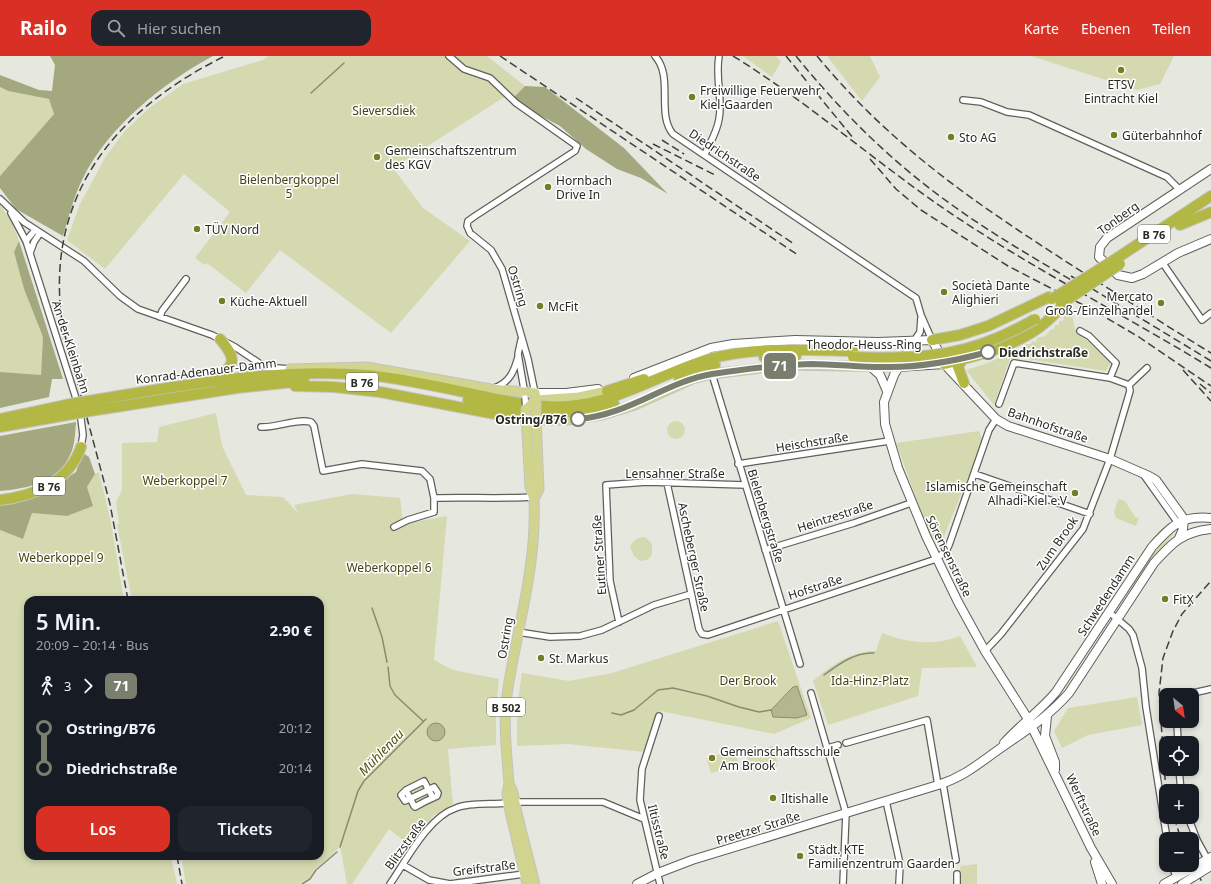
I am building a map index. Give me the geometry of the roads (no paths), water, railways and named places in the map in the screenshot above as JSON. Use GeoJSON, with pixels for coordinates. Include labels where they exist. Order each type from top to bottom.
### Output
{"type":"FeatureCollection","features":[{"type":"Feature","properties":{"kind":"highway","name":"B 76"},"geometry":{"type":"LineString","coordinates":[[1194,207],[1211,192]]}},
{"type":"Feature","properties":{"kind":"highway","name":"Theodor-Heuss-Ring"},"geometry":{"type":"LineString","coordinates":[[1057,300],[1073,297],[1117,262],[1211,196]]}},
{"type":"Feature","properties":{"kind":"highway","name":"Theodor-Heuss-Ring"},"geometry":{"type":"LineString","coordinates":[[488,396],[528,405],[568,406],[607,399],[710,359],[749,352],[778,349],[914,358],[961,351],[1002,337],[1057,300],[1117,262],[1180,225],[1211,204]]}},
{"type":"Feature","properties":{"kind":"highway"},"geometry":{"type":"LineString","coordinates":[[1180,225],[1211,212]]}},
{"type":"Feature","properties":{"kind":"highway","name":"B 76"},"geometry":{"type":"LineString","coordinates":[[932,340],[988,326],[1057,300]]}},
{"type":"Feature","properties":{"kind":"highway","name":"B 76"},"geometry":{"type":"LineString","coordinates":[[944,364],[962,360],[1027,336],[1040,327],[1057,300]]}},
{"type":"Feature","properties":{"kind":"highway"},"geometry":{"type":"LineString","coordinates":[[213,381],[226,372],[232,361],[231,352],[220,339]]}},
{"type":"Feature","properties":{"kind":"highway","name":"Theodor-Heuss-Ring"},"geometry":{"type":"LineString","coordinates":[[488,396],[540,413],[562,413],[590,410],[631,398],[692,373],[723,363],[770,357],[853,354]]}},
{"type":"Feature","properties":{"kind":"highway"},"geometry":{"type":"LineString","coordinates":[[962,360],[958,367],[964,383]]}},
{"type":"Feature","properties":{"kind":"highway"},"geometry":{"type":"LineString","coordinates":[[692,379],[723,363]]}},
{"type":"Feature","properties":{"kind":"highway","name":"B 76"},"geometry":{"type":"LineString","coordinates":[[255,376],[290,369]]}},
{"type":"Feature","properties":{"kind":"highway","name":"Konrad-Adenauer-Damm"},"geometry":{"type":"LineString","coordinates":[[0,427],[71,409],[88,401],[213,381],[255,376],[329,374],[369,375],[427,384],[488,396]]}},
{"type":"Feature","properties":{"kind":"highway","name":"B 76"},"geometry":{"type":"LineString","coordinates":[[602,390],[654,377],[664,377]]}},
{"type":"Feature","properties":{"kind":"highway","name":"Konrad-Adenauer-Damm"},"geometry":{"type":"LineString","coordinates":[[0,419],[71,409],[90,411],[237,388],[316,380],[368,382],[424,390],[488,396]]}},
{"type":"Feature","properties":{"kind":"highway","name":"B 76"},"geometry":{"type":"LineString","coordinates":[[237,388],[255,389],[313,386],[342,388],[414,397],[530,416]]}},
{"type":"Feature","properties":{"kind":"highway","name":"B 76"},"geometry":{"type":"LineString","coordinates":[[0,500],[35,492],[52,484],[70,468],[81,447]]}},
{"type":"Feature","properties":{"kind":"main road","name":"Tonberg"},"geometry":{"type":"LineString","coordinates":[[1211,169],[1107,238],[1099,250],[1101,260],[1118,275],[1129,278],[1138,277],[1162,262],[1195,245],[1211,239]]}},
{"type":"Feature","properties":{"kind":"main road","name":"Theodor-Heuss-Ring"},"geometry":{"type":"LineString","coordinates":[[511,392],[525,396],[538,397],[579,397],[631,379],[687,356],[722,346],[788,341],[932,340]]}},
{"type":"Feature","properties":{"kind":"main road","name":"Bahnhofstraße"},"geometry":{"type":"LineString","coordinates":[[932,340],[944,364],[964,383],[996,419],[1008,426],[1110,459],[1142,472],[1156,480],[1181,521]]}},
{"type":"Feature","properties":{"kind":"main road","name":"Sörensenstraße"},"geometry":{"type":"LineString","coordinates":[[914,341],[898,367],[888,391],[884,407],[889,441],[911,503],[936,559],[985,651],[1033,726]]}},
{"type":"Feature","properties":{"kind":"main road","name":"Theodor-Heuss-Ring"},"geometry":{"type":"LineString","coordinates":[[898,367],[944,364]]}},
{"type":"Feature","properties":{"kind":"main road"},"geometry":{"type":"LineString","coordinates":[[530,416],[571,420],[602,415],[635,405],[692,379],[712,374],[786,365],[898,367]]}},
{"type":"Feature","properties":{"kind":"main road","name":"Konrad-Adenauer-Damm"},"geometry":{"type":"LineString","coordinates":[[290,369],[320,367],[367,367],[404,372],[488,396],[511,392]]}},
{"type":"Feature","properties":{"kind":"main road"},"geometry":{"type":"LineString","coordinates":[[871,367],[880,375],[888,391]]}},
{"type":"Feature","properties":{"kind":"main road","name":"Theodor-Heuss-Ring"},"geometry":{"type":"LineString","coordinates":[[538,397],[602,390]]}},
{"type":"Feature","properties":{"kind":"main road","name":"Ostring"},"geometry":{"type":"LineString","coordinates":[[535,884],[507,793],[509,784],[506,711],[532,550],[535,497],[530,487],[530,416],[538,397]]}},
{"type":"Feature","properties":{"kind":"main road"},"geometry":{"type":"LineString","coordinates":[[1211,518],[1198,517],[1181,521],[1186,531],[1211,529]]}},
{"type":"Feature","properties":{"kind":"main road","name":"Schwedendamm"},"geometry":{"type":"LineString","coordinates":[[1028,719],[1056,692],[1152,547],[1181,521]]}},
{"type":"Feature","properties":{"kind":"main road","name":"Schwedendamm"},"geometry":{"type":"LineString","coordinates":[[1033,726],[1047,716],[1069,692],[1154,563],[1186,531]]}},
{"type":"Feature","properties":{"kind":"main road","name":"Werftstraße"},"geometry":{"type":"LineString","coordinates":[[1047,716],[1046,736],[1055,762],[1056,773]]}},
{"type":"Feature","properties":{"kind":"main road","name":"Preetzer Straße"},"geometry":{"type":"LineString","coordinates":[[996,752],[1018,727],[1028,719]]}},
{"type":"Feature","properties":{"kind":"main road","name":"Preetzer Straße"},"geometry":{"type":"LineString","coordinates":[[637,884],[658,873],[705,856],[940,785],[973,770],[1033,726]]}},
{"type":"Feature","properties":{"kind":"main road","name":"Werftstraße"},"geometry":{"type":"LineString","coordinates":[[1033,726],[1046,736]]}},
{"type":"Feature","properties":{"kind":"main road","name":"Werftstraße"},"geometry":{"type":"LineString","coordinates":[[1033,726],[1046,757],[1056,773],[1091,848],[1112,884]]}},
{"type":"Feature","properties":{"kind":"main road","name":"Ostring"},"geometry":{"type":"LineString","coordinates":[[511,802],[526,884]]}},
{"type":"Feature","properties":{"kind":"main road","name":"Werftstraße"},"geometry":{"type":"LineString","coordinates":[[1091,848],[1102,884]]}},
{"type":"Feature","properties":{"kind":"main road"},"geometry":{"type":"LineString","coordinates":[[1164,884],[1176,877],[1191,873],[1210,862]]}},
{"type":"Feature","properties":{"kind":"main road"},"geometry":{"type":"LineString","coordinates":[[1182,884],[1191,873]]}},
{"type":"Feature","properties":{"kind":"street","name":"Ostring"},"geometry":{"type":"LineString","coordinates":[[449,56],[464,69],[490,78],[516,104],[577,146],[575,152],[475,216],[468,221],[467,226],[470,233],[491,250],[502,269],[538,397]]}},
{"type":"Feature","properties":{"kind":"street","name":"Diedrichstraße"},"geometry":{"type":"LineString","coordinates":[[655,56],[663,70],[667,124],[670,130],[916,298],[921,316],[932,340]]}},
{"type":"Feature","properties":{"kind":"street"},"geometry":{"type":"LineString","coordinates":[[705,154],[715,134],[720,118],[717,76],[719,56]]}},
{"type":"Feature","properties":{"kind":"street"},"geometry":{"type":"LineString","coordinates":[[963,100],[981,102],[1007,112],[1029,115],[1166,177],[1180,190]]}},
{"type":"Feature","properties":{"kind":"street"},"geometry":{"type":"LineString","coordinates":[[0,199],[9,209],[38,231],[84,260],[130,304],[145,313],[199,329],[220,339],[265,368],[290,369]]}},
{"type":"Feature","properties":{"kind":"street","name":"An der Kleinbahn"},"geometry":{"type":"LineString","coordinates":[[9,209],[26,241],[80,411],[83,435],[81,447]]}},
{"type":"Feature","properties":{"kind":"street"},"geometry":{"type":"LineString","coordinates":[[26,241],[38,231]]}},
{"type":"Feature","properties":{"kind":"street"},"geometry":{"type":"LineString","coordinates":[[30,254],[38,231]]}},
{"type":"Feature","properties":{"kind":"street"},"geometry":{"type":"LineString","coordinates":[[1162,262],[1202,320],[1211,313]]}},
{"type":"Feature","properties":{"kind":"street"},"geometry":{"type":"LineString","coordinates":[[160,317],[162,311],[186,279]]}},
{"type":"Feature","properties":{"kind":"street","name":"Diedrichstraße"},"geometry":{"type":"LineString","coordinates":[[914,341],[920,332],[921,316]]}},
{"type":"Feature","properties":{"kind":"street"},"geometry":{"type":"LineString","coordinates":[[1080,330],[1089,336],[1116,363],[1110,378]]}},
{"type":"Feature","properties":{"kind":"street","name":"Ostring"},"geometry":{"type":"LineString","coordinates":[[488,396],[507,382],[515,370],[522,340]]}},
{"type":"Feature","properties":{"kind":"street","name":"Ostring"},"geometry":{"type":"LineString","coordinates":[[518,355],[530,416]]}},
{"type":"Feature","properties":{"kind":"street"},"geometry":{"type":"LineString","coordinates":[[999,404],[1014,363],[1110,378],[1129,385],[1147,368]]}},
{"type":"Feature","properties":{"kind":"street","name":"Bielenbergstraße"},"geometry":{"type":"LineString","coordinates":[[712,374],[738,464],[800,664]]}},
{"type":"Feature","properties":{"kind":"street","name":"Zum Brook"},"geometry":{"type":"LineString","coordinates":[[985,651],[1001,634],[1080,534],[1090,514],[1110,459],[1130,391],[1129,385]]}},
{"type":"Feature","properties":{"kind":"street"},"geometry":{"type":"LineString","coordinates":[[936,559],[946,551],[949,545],[975,474],[989,430],[996,419]]}},
{"type":"Feature","properties":{"kind":"street"},"geometry":{"type":"LineString","coordinates":[[260,427],[272,427],[305,420],[311,422],[314,426],[323,471],[362,464],[422,471],[430,479],[434,498],[434,512],[408,520],[394,527]]}},
{"type":"Feature","properties":{"kind":"street","name":"Heischstraße"},"geometry":{"type":"LineString","coordinates":[[738,464],[889,441]]}},
{"type":"Feature","properties":{"kind":"street"},"geometry":{"type":"LineString","coordinates":[[975,474],[1090,514]]}},
{"type":"Feature","properties":{"kind":"street","name":"Lensahner Straße"},"geometry":{"type":"LineString","coordinates":[[606,485],[647,482],[745,485]]}},
{"type":"Feature","properties":{"kind":"street","name":"Ascheberger Straße"},"geometry":{"type":"LineString","coordinates":[[667,483],[699,629],[702,634]]}},
{"type":"Feature","properties":{"kind":"street","name":"Eutiner Straße"},"geometry":{"type":"LineString","coordinates":[[606,485],[610,581],[619,622]]}},
{"type":"Feature","properties":{"kind":"street"},"geometry":{"type":"LineString","coordinates":[[434,498],[535,497]]}},
{"type":"Feature","properties":{"kind":"street","name":"Heintzestraße"},"geometry":{"type":"LineString","coordinates":[[765,550],[854,523],[911,503]]}},
{"type":"Feature","properties":{"kind":"street","name":"Hofstraße"},"geometry":{"type":"LineString","coordinates":[[702,634],[708,635],[724,631],[784,609],[936,559]]}},
{"type":"Feature","properties":{"kind":"street"},"geometry":{"type":"LineString","coordinates":[[518,632],[550,637],[569,637],[602,630],[654,605],[691,594]]}},
{"type":"Feature","properties":{"kind":"street"},"geometry":{"type":"LineString","coordinates":[[1109,612],[1119,618],[1133,635],[1142,668],[1146,707],[1166,832]]}},
{"type":"Feature","properties":{"kind":"street"},"geometry":{"type":"LineString","coordinates":[[1199,692],[1211,689]]}},
{"type":"Feature","properties":{"kind":"street"},"geometry":{"type":"LineString","coordinates":[[1056,692],[1069,692]]}},
{"type":"Feature","properties":{"kind":"street"},"geometry":{"type":"LineString","coordinates":[[811,693],[846,813],[843,884]]}},
{"type":"Feature","properties":{"kind":"street","name":"Iltisstraße"},"geometry":{"type":"LineString","coordinates":[[659,716],[642,769],[640,800],[660,884]]}},
{"type":"Feature","properties":{"kind":"street"},"geometry":{"type":"LineString","coordinates":[[846,743],[927,720],[956,860]]}},
{"type":"Feature","properties":{"kind":"street"},"geometry":{"type":"LineString","coordinates":[[828,748],[838,745]]}},
{"type":"Feature","properties":{"kind":"street"},"geometry":{"type":"LineString","coordinates":[[410,799],[427,790],[434,787],[438,792],[437,796],[415,807],[410,799],[406,790],[422,782],[427,790],[432,798]]}},
{"type":"Feature","properties":{"kind":"street"},"geometry":{"type":"LineString","coordinates":[[414,787],[422,803]]}},
{"type":"Feature","properties":{"kind":"street"},"geometry":{"type":"LineString","coordinates":[[886,801],[900,864],[899,884]]}},
{"type":"Feature","properties":{"kind":"street","name":"Blitzstraße"},"geometry":{"type":"LineString","coordinates":[[390,884],[432,824],[447,812],[460,807],[511,802],[603,802],[644,817]]}},
{"type":"Feature","properties":{"kind":"street"},"geometry":{"type":"LineString","coordinates":[[1191,824],[1197,840],[1210,862]]}},
{"type":"Feature","properties":{"kind":"street","name":"Greifstraße"},"geometry":{"type":"LineString","coordinates":[[403,865],[429,880],[450,884],[524,874]]}},
{"type":"Feature","properties":{"kind":"street"},"geometry":{"type":"LineString","coordinates":[[1174,872],[1176,877]]}},
{"type":"Feature","properties":{"kind":"street"},"geometry":{"type":"LineString","coordinates":[[957,874],[957,884]]}},
{"type":"Feature","properties":{"kind":"waterway"},"geometry":{"type":"LineString","coordinates":[[311,93],[344,63]]}},
{"type":"Feature","properties":{"kind":"waterway","name":"Mühlenau"},"geometry":{"type":"LineString","coordinates":[[372,608],[382,637],[387,662]]}},
{"type":"Feature","properties":{"kind":"waterway"},"geometry":{"type":"LineString","coordinates":[[824,675],[841,663],[860,654],[874,653]]}},
{"type":"Feature","properties":{"kind":"waterway"},"geometry":{"type":"LineString","coordinates":[[388,667],[390,686],[395,695],[423,721]]}},
{"type":"Feature","properties":{"kind":"waterway","name":"Mühlenau"},"geometry":{"type":"LineString","coordinates":[[612,713],[621,715],[634,710],[658,690],[673,688],[707,696],[759,712],[771,710]]}},
{"type":"Feature","properties":{"kind":"waterway","name":"Mühlenau"},"geometry":{"type":"LineString","coordinates":[[340,847],[358,791],[364,781],[426,719]]}},
{"type":"Feature","properties":{"kind":"waterway","name":"Mühlenau"},"geometry":{"type":"LineString","coordinates":[[302,884],[310,879],[316,870],[337,852]]}},
{"type":"Feature","properties":{"kind":"railway"},"geometry":{"type":"LineString","coordinates":[[127,596],[110,504],[63,328],[59,281],[64,238],[76,199],[95,164],[120,132],[150,103],[186,78],[225,56]]}},
{"type":"Feature","properties":{"kind":"railway"},"geometry":{"type":"LineString","coordinates":[[500,56],[798,255]]}},
{"type":"Feature","properties":{"kind":"railway"},"geometry":{"type":"LineString","coordinates":[[733,56],[788,93],[919,191],[978,231],[1011,252],[1211,368]]}},
{"type":"Feature","properties":{"kind":"railway"},"geometry":{"type":"LineString","coordinates":[[786,56],[854,139]]}},
{"type":"Feature","properties":{"kind":"railway"},"geometry":{"type":"LineString","coordinates":[[796,56],[850,117],[909,172],[952,205],[982,225],[1073,281]]}},
{"type":"Feature","properties":{"kind":"railway"},"geometry":{"type":"LineString","coordinates":[[817,56],[846,89],[875,118],[936,172],[1037,243],[1211,353]]}},
{"type":"Feature","properties":{"kind":"railway"},"geometry":{"type":"LineString","coordinates":[[576,98],[794,244]]}},
{"type":"Feature","properties":{"kind":"railway"},"geometry":{"type":"LineString","coordinates":[[662,140],[684,154]]}},
{"type":"Feature","properties":{"kind":"railway"},"geometry":{"type":"LineString","coordinates":[[653,144],[717,176]]}},
{"type":"Feature","properties":{"kind":"railway"},"geometry":{"type":"LineString","coordinates":[[870,159],[896,189],[921,210],[1008,266],[1091,309],[1139,337],[1211,386]]}},
{"type":"Feature","properties":{"kind":"railway"},"geometry":{"type":"LineString","coordinates":[[1071,276],[1211,361]]}},
{"type":"Feature","properties":{"kind":"railway"},"geometry":{"type":"LineString","coordinates":[[1183,370],[1211,401]]}},
{"type":"Feature","properties":{"kind":"railway"},"geometry":{"type":"LineString","coordinates":[[1200,384],[1211,393]]}},
{"type":"Feature","properties":{"kind":"railway"},"geometry":{"type":"LineString","coordinates":[[1165,784],[1159,693],[1163,658],[1173,631],[1182,614],[1211,581]]}},
{"type":"Feature","properties":{"kind":"railway"},"geometry":{"type":"LineString","coordinates":[[1176,824],[1179,832]]}},
{"type":"Feature","properties":{"kind":"railway"},"geometry":{"type":"LineString","coordinates":[[178,860],[182,884]]}},
{"type":"Feature","properties":{"kind":"railway"},"geometry":{"type":"LineString","coordinates":[[1197,872],[1203,884]]}},
{"type":"Feature","properties":{"kind":"place","name":"ETSV Eintracht Kiel"},"geometry":{"type":"Point","coordinates":[1121,70]}},
{"type":"Feature","properties":{"kind":"place","name":"Freiwillige Feuerwehr Kiel-Gaarden"},"geometry":{"type":"Point","coordinates":[692,97]}},
{"type":"Feature","properties":{"kind":"place","name":"Güterbahnhof"},"geometry":{"type":"Point","coordinates":[1114,135]}},
{"type":"Feature","properties":{"kind":"place","name":"Sto AG"},"geometry":{"type":"Point","coordinates":[951,137]}},
{"type":"Feature","properties":{"kind":"place","name":"Gemeinschaftszentrum des KGV"},"geometry":{"type":"Point","coordinates":[377,157]}},
{"type":"Feature","properties":{"kind":"place","name":"Hornbach Drive In"},"geometry":{"type":"Point","coordinates":[548,187]}},
{"type":"Feature","properties":{"kind":"place","name":"TÜV Nord"},"geometry":{"type":"Point","coordinates":[197,229]}},
{"type":"Feature","properties":{"kind":"place","name":"Società Dante Alighieri"},"geometry":{"type":"Point","coordinates":[944,292]}},
{"type":"Feature","properties":{"kind":"place","name":"Küche-Aktuell"},"geometry":{"type":"Point","coordinates":[222,301]}},
{"type":"Feature","properties":{"kind":"place","name":"Mercato Groß-/Einzelhandel"},"geometry":{"type":"Point","coordinates":[1161,303]}},
{"type":"Feature","properties":{"kind":"place","name":"McFit"},"geometry":{"type":"Point","coordinates":[540,306]}},
{"type":"Feature","properties":{"kind":"place","name":"Diedrichstraße"},"geometry":{"type":"Point","coordinates":[988,352]}},
{"type":"Feature","properties":{"kind":"place","name":"Ostring/B76"},"geometry":{"type":"Point","coordinates":[578,419]}},
{"type":"Feature","properties":{"kind":"place","name":"Islamische Gemeinschaft Alhadi-Kiel e.V"},"geometry":{"type":"Point","coordinates":[1075,493]}},
{"type":"Feature","properties":{"kind":"place","name":"FitX"},"geometry":{"type":"Point","coordinates":[1165,599]}},
{"type":"Feature","properties":{"kind":"place","name":"St. Markus"},"geometry":{"type":"Point","coordinates":[541,658]}},
{"type":"Feature","properties":{"kind":"place","name":"Gemeinschaftsschule Am Brook"},"geometry":{"type":"Point","coordinates":[712,758]}},
{"type":"Feature","properties":{"kind":"place","name":"Iltishalle"},"geometry":{"type":"Point","coordinates":[773,798]}},
{"type":"Feature","properties":{"kind":"place","name":"Städt. KTE Familienzentrum Gaarden"},"geometry":{"type":"Point","coordinates":[800,856]}},
{"type":"Feature","properties":{"kind":"park label","name":"Sieversdiek"},"geometry":{"type":"Point","coordinates":[384,110]}},
{"type":"Feature","properties":{"kind":"park label","name":"Bielenbergkoppel 5"},"geometry":{"type":"Point","coordinates":[289,186]}},
{"type":"Feature","properties":{"kind":"park label","name":"Weberkoppel 7"},"geometry":{"type":"Point","coordinates":[185,480]}},
{"type":"Feature","properties":{"kind":"park label","name":"Weberkoppel 9"},"geometry":{"type":"Point","coordinates":[61,557]}},
{"type":"Feature","properties":{"kind":"park label","name":"Weberkoppel 6"},"geometry":{"type":"Point","coordinates":[389,567]}},
{"type":"Feature","properties":{"kind":"park label","name":"Der Brook"},"geometry":{"type":"Point","coordinates":[748,680]}},
{"type":"Feature","properties":{"kind":"park label","name":"Ida-Hinz-Platz"},"geometry":{"type":"Point","coordinates":[870,680]}}]}
